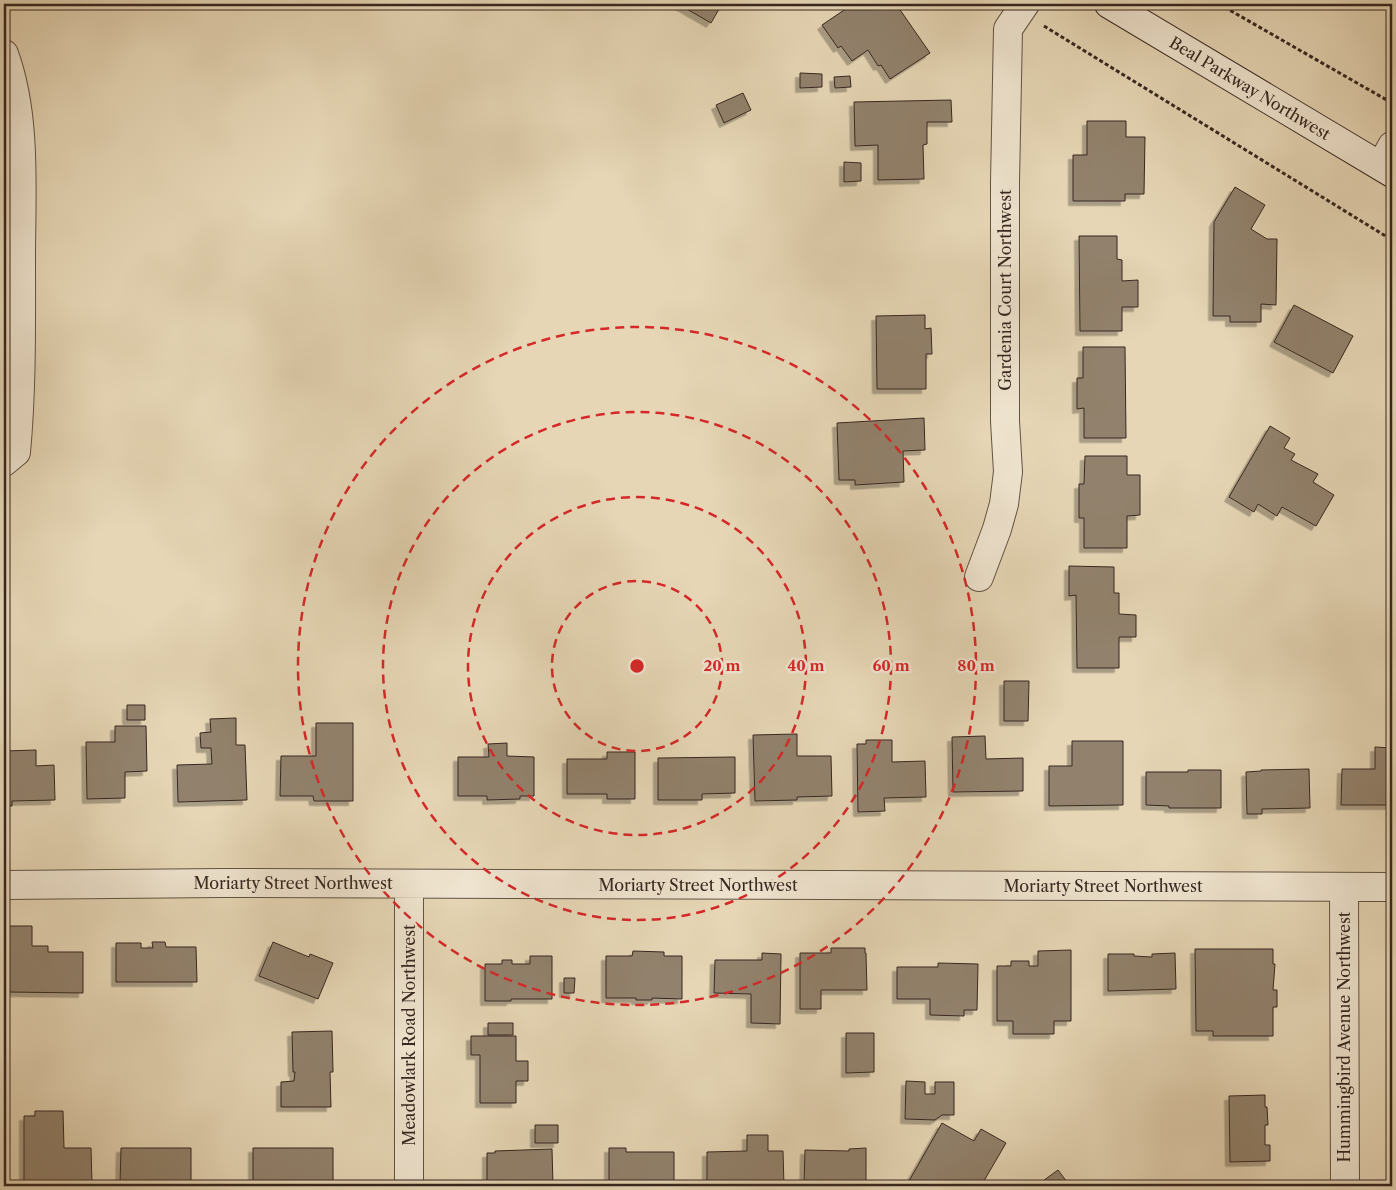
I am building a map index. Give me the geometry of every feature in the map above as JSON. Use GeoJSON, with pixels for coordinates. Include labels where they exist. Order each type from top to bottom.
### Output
{"type":"FeatureCollection","features":[{"type":"Feature","properties":{"kind":"street","name":"Beal Parkway Northwest"},"geometry":{"type":"LineString","coordinates":[[1109,4],[1389,161]]}},
{"type":"Feature","properties":{"kind":"street","name":"Gardenia Court Northwest"},"geometry":{"type":"LineString","coordinates":[[979,577],[1004,504],[1008,472],[1005,182],[1008,29],[1022,8]]}},
{"type":"Feature","properties":{"kind":"street"},"geometry":{"type":"LineString","coordinates":[[4,54],[14,89],[21,144],[18,436],[16,452],[4,462]]}},
{"type":"Feature","properties":{"kind":"street","name":"Moriarty Street Northwest"},"geometry":{"type":"LineString","coordinates":[[4,885],[212,883],[1392,887]]}},
{"type":"Feature","properties":{"kind":"street","name":"Meadowlark Road Northwest"},"geometry":{"type":"LineString","coordinates":[[409,884],[409,1186]]}},
{"type":"Feature","properties":{"kind":"street","name":"Hummingbird Avenue Northwest"},"geometry":{"type":"LineString","coordinates":[[1344,887],[1345,1186]]}},
{"type":"Feature","properties":{"kind":"path"},"geometry":{"type":"LineString","coordinates":[[1219,4],[1392,103]]}},
{"type":"Feature","properties":{"kind":"path"},"geometry":{"type":"LineString","coordinates":[[1022,8],[1392,240]]}},
{"type":"Feature","properties":{"kind":"building"},"geometry":{"type":"Polygon","coordinates":[[[678,4],[722,4],[711,23],[678,4]]]}},
{"type":"Feature","properties":{"kind":"building"},"geometry":{"type":"Polygon","coordinates":[[[853,4],[896,4],[930,53],[890,79],[881,65],[878,66],[868,50],[852,61],[841,46],[838,48],[822,25],[853,4]]]}},
{"type":"Feature","properties":{"kind":"building"},"geometry":{"type":"Polygon","coordinates":[[[800,73],[822,74],[822,87],[800,88],[800,73]]]}},
{"type":"Feature","properties":{"kind":"building"},"geometry":{"type":"Polygon","coordinates":[[[850,76],[851,87],[835,88],[834,77],[850,76]]]}},
{"type":"Feature","properties":{"kind":"building"},"geometry":{"type":"Polygon","coordinates":[[[743,93],[751,110],[724,123],[716,105],[743,93]]]}},
{"type":"Feature","properties":{"kind":"building"},"geometry":{"type":"Polygon","coordinates":[[[951,100],[952,122],[927,122],[927,144],[923,145],[924,179],[878,180],[878,145],[855,146],[854,102],[951,100]]]}},
{"type":"Feature","properties":{"kind":"building"},"geometry":{"type":"Polygon","coordinates":[[[1087,121],[1126,121],[1126,137],[1145,137],[1144,194],[1125,194],[1125,201],[1073,201],[1073,155],[1087,155],[1087,121]]]}},
{"type":"Feature","properties":{"kind":"building"},"geometry":{"type":"Polygon","coordinates":[[[844,162],[861,163],[861,181],[844,182],[844,162]]]}},
{"type":"Feature","properties":{"kind":"building"},"geometry":{"type":"Polygon","coordinates":[[[1235,187],[1265,205],[1251,229],[1267,239],[1277,239],[1276,305],[1261,304],[1261,322],[1230,322],[1230,316],[1213,316],[1214,222],[1235,187]]]}},
{"type":"Feature","properties":{"kind":"building"},"geometry":{"type":"Polygon","coordinates":[[[1079,236],[1117,236],[1117,259],[1122,260],[1122,281],[1138,280],[1138,307],[1122,307],[1122,331],[1080,331],[1079,236]]]}},
{"type":"Feature","properties":{"kind":"building"},"geometry":{"type":"Polygon","coordinates":[[[1294,305],[1353,336],[1333,373],[1274,342],[1294,305]]]}},
{"type":"Feature","properties":{"kind":"building"},"geometry":{"type":"Polygon","coordinates":[[[925,315],[925,329],[931,328],[932,354],[926,354],[926,389],[877,389],[876,316],[925,315]]]}},
{"type":"Feature","properties":{"kind":"building"},"geometry":{"type":"Polygon","coordinates":[[[1083,347],[1125,347],[1126,438],[1084,438],[1084,408],[1077,409],[1077,378],[1083,378],[1083,347]]]}},
{"type":"Feature","properties":{"kind":"building"},"geometry":{"type":"Polygon","coordinates":[[[924,418],[925,450],[903,451],[904,482],[855,485],[855,480],[839,480],[837,423],[924,418]]]}},
{"type":"Feature","properties":{"kind":"building"},"geometry":{"type":"Polygon","coordinates":[[[1270,426],[1290,438],[1284,448],[1295,454],[1291,460],[1318,474],[1313,482],[1334,495],[1316,526],[1282,507],[1277,516],[1258,504],[1254,512],[1229,497],[1270,426]]]}},
{"type":"Feature","properties":{"kind":"building"},"geometry":{"type":"Polygon","coordinates":[[[1085,456],[1127,456],[1127,475],[1140,475],[1140,515],[1127,516],[1127,548],[1084,548],[1084,518],[1079,518],[1079,484],[1084,484],[1085,456]]]}},
{"type":"Feature","properties":{"kind":"building"},"geometry":{"type":"Polygon","coordinates":[[[1069,566],[1114,567],[1114,593],[1119,593],[1119,614],[1136,615],[1136,637],[1119,637],[1119,668],[1077,668],[1076,595],[1069,596],[1069,566]]]}},
{"type":"Feature","properties":{"kind":"building"},"geometry":{"type":"Polygon","coordinates":[[[1004,681],[1029,681],[1028,721],[1004,721],[1004,681]]]}},
{"type":"Feature","properties":{"kind":"building"},"geometry":{"type":"Polygon","coordinates":[[[127,705],[145,705],[145,720],[127,720],[127,705]]]}},
{"type":"Feature","properties":{"kind":"building"},"geometry":{"type":"Polygon","coordinates":[[[236,718],[236,745],[245,745],[247,800],[178,802],[177,765],[212,764],[211,748],[201,748],[200,733],[211,732],[210,719],[236,718]]]}},
{"type":"Feature","properties":{"kind":"building"},"geometry":{"type":"Polygon","coordinates":[[[316,723],[353,723],[353,801],[314,801],[313,796],[280,796],[281,756],[316,756],[316,723]]]}},
{"type":"Feature","properties":{"kind":"building"},"geometry":{"type":"Polygon","coordinates":[[[115,726],[146,726],[147,771],[125,772],[125,798],[87,799],[86,742],[115,742],[115,726]]]}},
{"type":"Feature","properties":{"kind":"building"},"geometry":{"type":"Polygon","coordinates":[[[797,734],[797,756],[831,756],[832,796],[797,797],[797,800],[755,801],[753,735],[797,734]]]}},
{"type":"Feature","properties":{"kind":"building"},"geometry":{"type":"Polygon","coordinates":[[[985,736],[986,759],[1023,758],[1023,791],[953,792],[952,737],[985,736]]]}},
{"type":"Feature","properties":{"kind":"building"},"geometry":{"type":"Polygon","coordinates":[[[866,740],[892,740],[892,762],[925,761],[926,797],[884,798],[885,811],[858,812],[857,744],[866,744],[866,740]]]}},
{"type":"Feature","properties":{"kind":"building"},"geometry":{"type":"Polygon","coordinates":[[[1072,741],[1123,741],[1123,805],[1049,806],[1049,766],[1072,766],[1072,741]]]}},
{"type":"Feature","properties":{"kind":"building"},"geometry":{"type":"Polygon","coordinates":[[[507,743],[507,756],[534,757],[534,796],[520,796],[520,799],[487,800],[487,796],[458,796],[458,757],[489,757],[488,744],[507,743]]]}},
{"type":"Feature","properties":{"kind":"building"},"geometry":{"type":"Polygon","coordinates":[[[1375,747],[1392,748],[1392,805],[1341,805],[1342,769],[1375,769],[1375,747]]]}},
{"type":"Feature","properties":{"kind":"building"},"geometry":{"type":"Polygon","coordinates":[[[36,750],[36,766],[54,765],[55,800],[12,801],[12,806],[4,806],[4,751],[36,750]]]}},
{"type":"Feature","properties":{"kind":"building"},"geometry":{"type":"Polygon","coordinates":[[[607,752],[635,752],[635,799],[607,799],[607,794],[567,794],[567,759],[607,759],[607,752]]]}},
{"type":"Feature","properties":{"kind":"building"},"geometry":{"type":"Polygon","coordinates":[[[735,757],[735,793],[702,794],[702,800],[658,800],[658,758],[735,757]]]}},
{"type":"Feature","properties":{"kind":"building"},"geometry":{"type":"Polygon","coordinates":[[[1309,769],[1310,808],[1262,809],[1262,814],[1247,814],[1246,772],[1309,769]]]}},
{"type":"Feature","properties":{"kind":"building"},"geometry":{"type":"Polygon","coordinates":[[[1188,770],[1221,770],[1221,808],[1169,808],[1169,806],[1146,805],[1146,772],[1188,772],[1188,770]]]}},
{"type":"Feature","properties":{"kind":"building"},"geometry":{"type":"Polygon","coordinates":[[[9,926],[32,926],[32,946],[48,946],[48,952],[83,952],[83,993],[8,992],[9,926]]]}},
{"type":"Feature","properties":{"kind":"building"},"geometry":{"type":"Polygon","coordinates":[[[152,942],[165,942],[166,947],[196,947],[197,982],[116,982],[116,943],[141,943],[141,948],[153,948],[152,942]]]}},
{"type":"Feature","properties":{"kind":"building"},"geometry":{"type":"Polygon","coordinates":[[[273,942],[309,957],[310,954],[333,963],[318,999],[259,976],[273,942]]]}},
{"type":"Feature","properties":{"kind":"building"},"geometry":{"type":"Polygon","coordinates":[[[831,948],[865,948],[867,990],[821,990],[821,1009],[800,1009],[800,953],[831,953],[831,948]]]}},
{"type":"Feature","properties":{"kind":"building"},"geometry":{"type":"Polygon","coordinates":[[[1195,949],[1273,949],[1273,964],[1275,964],[1273,990],[1277,990],[1277,1007],[1273,1007],[1273,1036],[1213,1036],[1213,1031],[1196,1031],[1195,949]]]}},
{"type":"Feature","properties":{"kind":"building"},"geometry":{"type":"Polygon","coordinates":[[[1071,950],[1071,1021],[1054,1021],[1054,1034],[1013,1034],[1013,1021],[997,1021],[997,966],[1011,966],[1011,961],[1029,961],[1029,966],[1038,966],[1038,951],[1071,950]]]}},
{"type":"Feature","properties":{"kind":"building"},"geometry":{"type":"Polygon","coordinates":[[[633,951],[664,952],[664,956],[682,956],[682,999],[652,998],[652,1000],[636,1000],[636,998],[606,998],[606,956],[632,956],[633,951]]]}},
{"type":"Feature","properties":{"kind":"building"},"geometry":{"type":"Polygon","coordinates":[[[762,953],[781,954],[780,1024],[751,1023],[751,994],[714,993],[715,960],[762,960],[762,953]]]}},
{"type":"Feature","properties":{"kind":"building"},"geometry":{"type":"Polygon","coordinates":[[[1175,953],[1176,989],[1108,991],[1108,954],[1134,954],[1134,956],[1152,957],[1152,954],[1175,953]]]}},
{"type":"Feature","properties":{"kind":"building"},"geometry":{"type":"Polygon","coordinates":[[[530,956],[552,956],[552,999],[485,1001],[485,964],[502,964],[502,960],[512,960],[512,964],[530,964],[530,956]]]}},
{"type":"Feature","properties":{"kind":"building"},"geometry":{"type":"Polygon","coordinates":[[[938,963],[978,964],[977,1010],[964,1010],[964,1016],[930,1015],[930,999],[897,999],[897,967],[938,967],[938,963]]]}},
{"type":"Feature","properties":{"kind":"building"},"geometry":{"type":"Polygon","coordinates":[[[564,978],[575,978],[574,993],[564,993],[564,978]]]}},
{"type":"Feature","properties":{"kind":"building"},"geometry":{"type":"Polygon","coordinates":[[[488,1023],[513,1023],[513,1035],[488,1035],[488,1023]]]}},
{"type":"Feature","properties":{"kind":"building"},"geometry":{"type":"Polygon","coordinates":[[[332,1031],[333,1072],[330,1072],[331,1107],[281,1107],[281,1082],[294,1081],[292,1032],[332,1031]]]}},
{"type":"Feature","properties":{"kind":"building"},"geometry":{"type":"Polygon","coordinates":[[[846,1033],[874,1033],[874,1072],[846,1073],[846,1033]]]}},
{"type":"Feature","properties":{"kind":"building"},"geometry":{"type":"Polygon","coordinates":[[[471,1036],[516,1036],[516,1061],[528,1061],[528,1081],[516,1081],[516,1103],[480,1103],[480,1055],[471,1055],[471,1036]]]}},
{"type":"Feature","properties":{"kind":"building"},"geometry":{"type":"Polygon","coordinates":[[[906,1081],[925,1082],[925,1094],[935,1094],[935,1082],[954,1082],[954,1115],[942,1115],[935,1120],[905,1119],[906,1081]]]}},
{"type":"Feature","properties":{"kind":"building"},"geometry":{"type":"Polygon","coordinates":[[[1265,1095],[1268,1125],[1265,1125],[1265,1145],[1270,1145],[1270,1161],[1230,1162],[1229,1096],[1265,1095]]]}},
{"type":"Feature","properties":{"kind":"building"},"geometry":{"type":"Polygon","coordinates":[[[35,1111],[63,1111],[64,1148],[91,1148],[92,1183],[24,1184],[24,1116],[35,1116],[35,1111]]]}},
{"type":"Feature","properties":{"kind":"building"},"geometry":{"type":"Polygon","coordinates":[[[942,1123],[974,1141],[981,1129],[1006,1143],[981,1186],[917,1186],[909,1181],[942,1123]]]}},
{"type":"Feature","properties":{"kind":"building"},"geometry":{"type":"Polygon","coordinates":[[[535,1125],[558,1125],[558,1143],[535,1143],[535,1125]]]}},
{"type":"Feature","properties":{"kind":"building"},"geometry":{"type":"Polygon","coordinates":[[[747,1135],[768,1135],[768,1151],[783,1151],[784,1186],[707,1186],[707,1152],[747,1151],[747,1135]]]}},
{"type":"Feature","properties":{"kind":"building"},"geometry":{"type":"Polygon","coordinates":[[[121,1148],[191,1148],[191,1186],[120,1184],[121,1148]]]}},
{"type":"Feature","properties":{"kind":"building"},"geometry":{"type":"Polygon","coordinates":[[[253,1148],[333,1148],[333,1186],[253,1186],[253,1148]]]}},
{"type":"Feature","properties":{"kind":"building"},"geometry":{"type":"Polygon","coordinates":[[[609,1148],[626,1148],[626,1152],[674,1152],[674,1186],[609,1186],[609,1148]]]}},
{"type":"Feature","properties":{"kind":"building"},"geometry":{"type":"Polygon","coordinates":[[[866,1148],[866,1186],[804,1185],[805,1150],[849,1151],[849,1149],[866,1148]]]}},
{"type":"Feature","properties":{"kind":"building"},"geometry":{"type":"Polygon","coordinates":[[[552,1149],[553,1186],[487,1186],[487,1153],[495,1153],[495,1151],[552,1149]]]}},
{"type":"Feature","properties":{"kind":"building"},"geometry":{"type":"Polygon","coordinates":[[[1058,1170],[1070,1186],[1036,1186],[1058,1170]]]}},
{"type":"Feature","properties":{"kind":"building"},"geometry":{"type":"Polygon","coordinates":[[[1221,1183],[1245,1183],[1245,1186],[1221,1186],[1221,1183]]]}}]}
